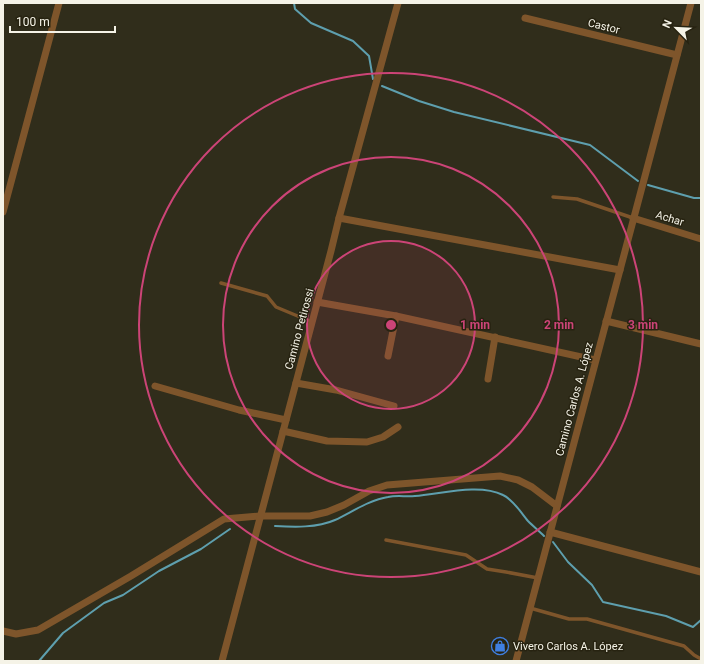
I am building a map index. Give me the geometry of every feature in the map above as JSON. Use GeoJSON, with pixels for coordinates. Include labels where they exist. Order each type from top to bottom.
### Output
{"type":"FeatureCollection","features":[{"type":"Feature","properties":{"kind":"street"},"geometry":{"type":"LineString","coordinates":[[3,212],[59,3]]}},
{"type":"Feature","properties":{"kind":"street","name":"Camino Petirossi"},"geometry":{"type":"LineString","coordinates":[[222,661],[339,218],[398,3]]}},
{"type":"Feature","properties":{"kind":"street","name":"Camino Carlos A. López"},"geometry":{"type":"LineString","coordinates":[[516,661],[691,3]]}},
{"type":"Feature","properties":{"kind":"street","name":"Castor"},"geometry":{"type":"LineString","coordinates":[[525,18],[677,55]]}},
{"type":"Feature","properties":{"kind":"street"},"geometry":{"type":"LineString","coordinates":[[339,218],[620,270]]}},
{"type":"Feature","properties":{"kind":"street","name":"Achar"},"geometry":{"type":"LineString","coordinates":[[633,218],[701,239]]}},
{"type":"Feature","properties":{"kind":"street"},"geometry":{"type":"LineString","coordinates":[[317,302],[396,316],[595,360]]}},
{"type":"Feature","properties":{"kind":"street"},"geometry":{"type":"LineString","coordinates":[[388,356],[396,316]]}},
{"type":"Feature","properties":{"kind":"street"},"geometry":{"type":"LineString","coordinates":[[606,321],[701,344]]}},
{"type":"Feature","properties":{"kind":"street"},"geometry":{"type":"LineString","coordinates":[[488,379],[495,337]]}},
{"type":"Feature","properties":{"kind":"street"},"geometry":{"type":"LineString","coordinates":[[296,383],[336,390],[394,406]]}},
{"type":"Feature","properties":{"kind":"street"},"geometry":{"type":"LineString","coordinates":[[155,386],[239,410],[286,420]]}},
{"type":"Feature","properties":{"kind":"street"},"geometry":{"type":"LineString","coordinates":[[283,431],[327,441],[367,442],[383,437],[398,427]]}},
{"type":"Feature","properties":{"kind":"street"},"geometry":{"type":"LineString","coordinates":[[3,631],[16,634],[38,630],[224,519],[260,516],[310,516],[327,512],[344,505],[369,491],[387,485],[500,476],[518,480],[532,487],[557,506]]}},
{"type":"Feature","properties":{"kind":"street"},"geometry":{"type":"LineString","coordinates":[[550,532],[701,572]]}},
{"type":"Feature","properties":{"kind":"lane"},"geometry":{"type":"LineString","coordinates":[[553,197],[577,199],[633,218]]}},
{"type":"Feature","properties":{"kind":"lane"},"geometry":{"type":"LineString","coordinates":[[221,283],[267,296],[276,307],[312,322]]}},
{"type":"Feature","properties":{"kind":"lane"},"geometry":{"type":"LineString","coordinates":[[386,540],[466,555],[487,569],[538,578]]}},
{"type":"Feature","properties":{"kind":"lane"},"geometry":{"type":"LineString","coordinates":[[530,608],[569,618],[587,619],[684,646],[701,659]]}},
{"type":"Feature","properties":{"kind":"waterway"},"geometry":{"type":"LineString","coordinates":[[294,3],[295,9],[311,23],[353,41],[369,56],[373,79]]}},
{"type":"Feature","properties":{"kind":"waterway"},"geometry":{"type":"LineString","coordinates":[[382,86],[419,101],[454,112],[590,145],[638,181]]}},
{"type":"Feature","properties":{"kind":"waterway"},"geometry":{"type":"LineString","coordinates":[[648,185],[694,198],[701,198]]}},
{"type":"Feature","properties":{"kind":"waterway"},"geometry":{"type":"LineString","coordinates":[[275,526],[290,527],[328,523],[367,503],[388,497],[415,496],[460,490],[483,490],[507,497],[514,503],[528,521],[544,536]]}},
{"type":"Feature","properties":{"kind":"waterway"},"geometry":{"type":"LineString","coordinates":[[39,661],[63,633],[104,603],[123,595],[159,571],[201,549],[230,529]]}},
{"type":"Feature","properties":{"kind":"waterway"},"geometry":{"type":"LineString","coordinates":[[553,542],[568,562],[592,585],[603,602],[666,616],[693,627],[701,620]]}},
{"type":"Feature","properties":{"kind":"place","name":"Vivero Carlos A. López"},"geometry":{"type":"Point","coordinates":[500,646]}}]}
